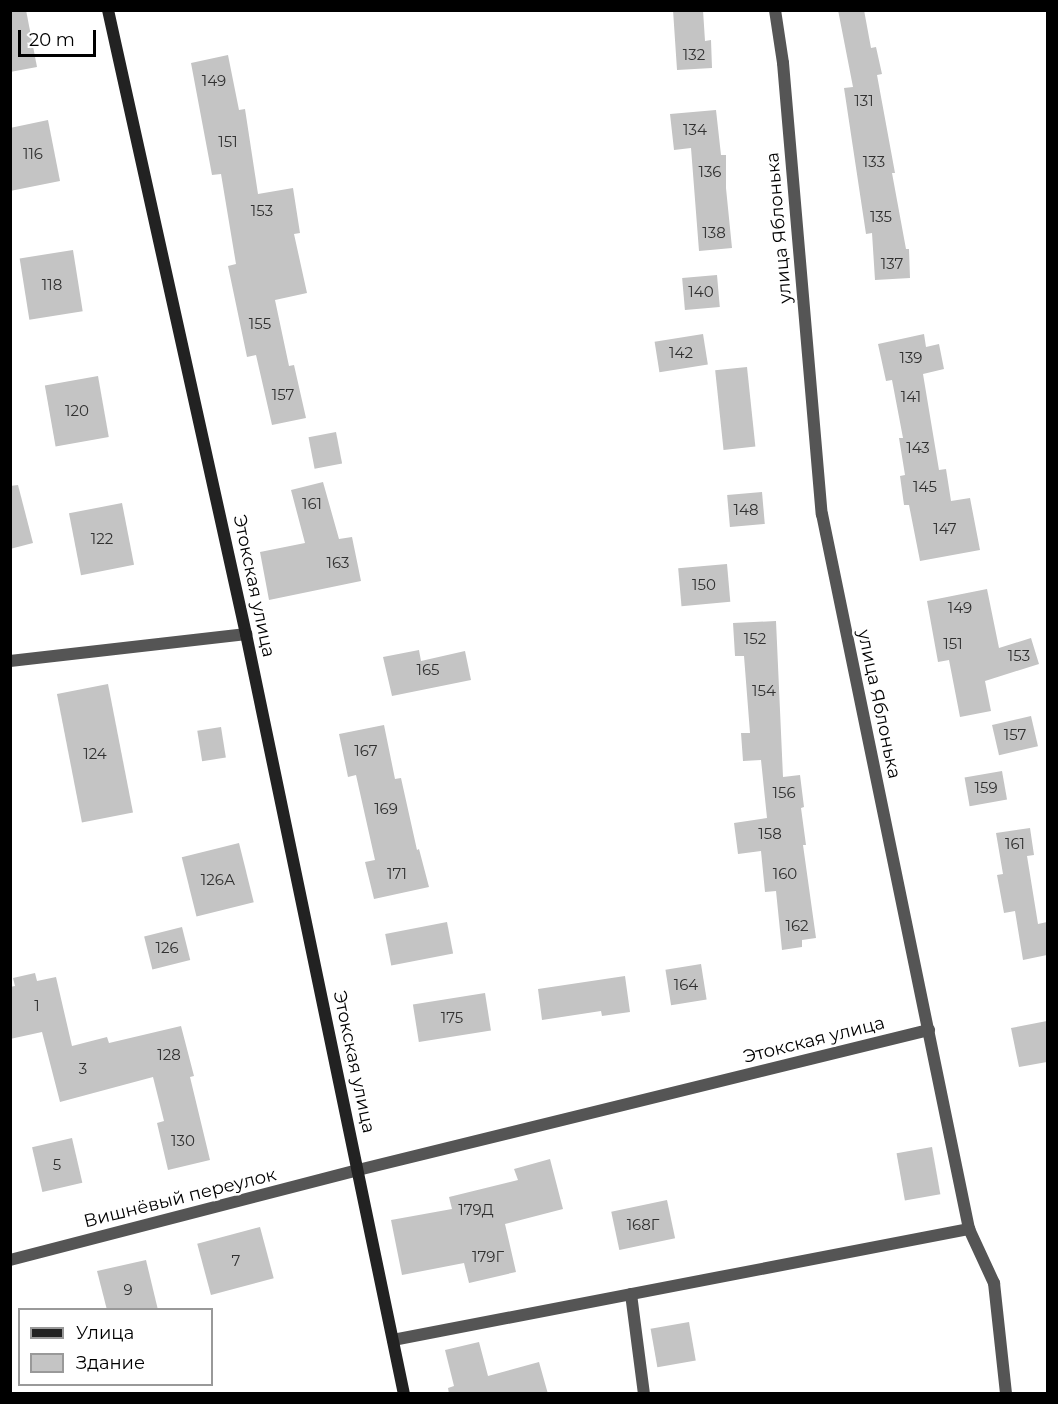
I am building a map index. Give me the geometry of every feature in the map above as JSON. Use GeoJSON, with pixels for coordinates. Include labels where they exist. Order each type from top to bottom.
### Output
{"type":"FeatureCollection","features":[{"type":"Feature","properties":{"kind":"main road","name":"Этокская улица"},"geometry":{"type":"LineString","coordinates":[[108,10],[246,634],[404,1394]]}},
{"type":"Feature","properties":{"kind":"street","name":"улица Яблонька"},"geometry":{"type":"LineString","coordinates":[[775,10],[783,63],[822,514],[969,1229],[994,1283],[1006,1394]]}},
{"type":"Feature","properties":{"kind":"street"},"geometry":{"type":"LineString","coordinates":[[10,661],[246,634]]}},
{"type":"Feature","properties":{"kind":"street","name":"Этокская улица"},"geometry":{"type":"LineString","coordinates":[[358,1170],[929,1030]]}},
{"type":"Feature","properties":{"kind":"street","name":"Вишнёвый переулок"},"geometry":{"type":"LineString","coordinates":[[10,1260],[358,1170]]}},
{"type":"Feature","properties":{"kind":"street"},"geometry":{"type":"LineString","coordinates":[[393,1340],[969,1229]]}},
{"type":"Feature","properties":{"kind":"street"},"geometry":{"type":"LineString","coordinates":[[631,1294],[644,1394]]}},
{"type":"Feature","properties":{"kind":"building"},"geometry":{"type":"Polygon","coordinates":[[[10,10],[26,10],[37,67],[10,72],[10,10]]]}},
{"type":"Feature","properties":{"kind":"building"},"geometry":{"type":"Polygon","coordinates":[[[673,10],[703,10],[705,41],[711,40],[712,68],[677,70],[673,10]]]}},
{"type":"Feature","properties":{"kind":"building"},"geometry":{"type":"Polygon","coordinates":[[[838,10],[864,10],[871,48],[876,47],[882,74],[877,75],[895,173],[892,173],[906,249],[909,249],[910,278],[875,280],[872,233],[866,234],[844,88],[853,87],[838,10]]]}},
{"type":"Feature","properties":{"kind":"building"},"geometry":{"type":"Polygon","coordinates":[[[228,55],[239,110],[245,109],[258,194],[293,188],[300,233],[294,234],[307,293],[275,300],[289,366],[294,365],[306,418],[272,425],[256,355],[247,357],[228,266],[236,264],[221,174],[212,175],[191,63],[228,55]]]}},
{"type":"Feature","properties":{"kind":"building"},"geometry":{"type":"Polygon","coordinates":[[[716,110],[721,155],[726,155],[726,188],[732,248],[699,251],[691,148],[674,150],[670,114],[716,110]]]}},
{"type":"Feature","properties":{"kind":"building"},"geometry":{"type":"Polygon","coordinates":[[[48,120],[60,181],[10,191],[10,128],[48,120]]]}},
{"type":"Feature","properties":{"kind":"building"},"geometry":{"type":"Polygon","coordinates":[[[73,250],[83,311],[29,320],[20,258],[73,250]]]}},
{"type":"Feature","properties":{"kind":"building"},"geometry":{"type":"Polygon","coordinates":[[[717,275],[720,307],[685,310],[682,278],[717,275]]]}},
{"type":"Feature","properties":{"kind":"building"},"geometry":{"type":"Polygon","coordinates":[[[703,334],[708,365],[659,372],[655,342],[703,334]]]}},
{"type":"Feature","properties":{"kind":"building"},"geometry":{"type":"Polygon","coordinates":[[[924,334],[926,347],[939,344],[944,369],[923,374],[939,470],[946,469],[951,501],[970,498],[980,550],[920,561],[909,505],[904,505],[900,476],[905,475],[899,438],[903,438],[892,380],[886,381],[878,344],[924,334]]]}},
{"type":"Feature","properties":{"kind":"building"},"geometry":{"type":"Polygon","coordinates":[[[747,367],[755,447],[724,450],[715,370],[747,367]]]}},
{"type":"Feature","properties":{"kind":"building"},"geometry":{"type":"Polygon","coordinates":[[[98,376],[109,437],[56,446],[45,385],[98,376]]]}},
{"type":"Feature","properties":{"kind":"building"},"geometry":{"type":"Polygon","coordinates":[[[336,432],[342,463],[315,469],[309,437],[336,432]]]}},
{"type":"Feature","properties":{"kind":"building"},"geometry":{"type":"Polygon","coordinates":[[[323,482],[339,539],[352,537],[361,581],[269,600],[260,552],[305,543],[291,490],[323,482]]]}},
{"type":"Feature","properties":{"kind":"building"},"geometry":{"type":"Polygon","coordinates":[[[18,485],[33,543],[10,549],[10,486],[18,485]]]}},
{"type":"Feature","properties":{"kind":"building"},"geometry":{"type":"Polygon","coordinates":[[[762,492],[765,524],[730,527],[727,495],[762,492]]]}},
{"type":"Feature","properties":{"kind":"building"},"geometry":{"type":"Polygon","coordinates":[[[122,503],[134,565],[81,575],[69,513],[122,503]]]}},
{"type":"Feature","properties":{"kind":"building"},"geometry":{"type":"Polygon","coordinates":[[[727,564],[730,602],[681,606],[678,568],[727,564]]]}},
{"type":"Feature","properties":{"kind":"building"},"geometry":{"type":"Polygon","coordinates":[[[987,589],[999,648],[1031,638],[1039,664],[985,681],[991,711],[960,717],[949,660],[938,662],[927,601],[987,589]]]}},
{"type":"Feature","properties":{"kind":"building"},"geometry":{"type":"Polygon","coordinates":[[[776,621],[783,777],[800,775],[804,807],[801,808],[806,845],[803,845],[816,938],[802,940],[802,947],[782,950],[776,891],[765,892],[761,851],[738,854],[734,823],[767,818],[761,760],[743,761],[741,733],[750,733],[744,656],[735,656],[733,623],[776,621]]]}},
{"type":"Feature","properties":{"kind":"building"},"geometry":{"type":"Polygon","coordinates":[[[419,650],[421,661],[465,651],[471,680],[392,696],[383,657],[419,650]]]}},
{"type":"Feature","properties":{"kind":"building"},"geometry":{"type":"Polygon","coordinates":[[[108,684],[133,813],[82,823],[57,694],[108,684]]]}},
{"type":"Feature","properties":{"kind":"building"},"geometry":{"type":"Polygon","coordinates":[[[1031,716],[1038,746],[999,755],[992,725],[1031,716]]]}},
{"type":"Feature","properties":{"kind":"building"},"geometry":{"type":"Polygon","coordinates":[[[384,725],[395,779],[401,778],[417,850],[419,849],[429,887],[374,899],[365,862],[375,860],[356,775],[348,777],[339,734],[384,725]]]}},
{"type":"Feature","properties":{"kind":"building"},"geometry":{"type":"Polygon","coordinates":[[[221,727],[226,758],[202,761],[197,731],[221,727]]]}},
{"type":"Feature","properties":{"kind":"building"},"geometry":{"type":"Polygon","coordinates":[[[1002,771],[1007,800],[970,806],[965,778],[1002,771]]]}},
{"type":"Feature","properties":{"kind":"building"},"geometry":{"type":"Polygon","coordinates":[[[1030,828],[1034,855],[1027,856],[1038,924],[1047,922],[1047,955],[1023,960],[1015,911],[1004,913],[997,875],[1003,874],[996,833],[1030,828]]]}},
{"type":"Feature","properties":{"kind":"building"},"geometry":{"type":"Polygon","coordinates":[[[239,843],[254,902],[197,916],[182,857],[239,843]]]}},
{"type":"Feature","properties":{"kind":"building"},"geometry":{"type":"Polygon","coordinates":[[[447,922],[453,953],[391,965],[385,934],[447,922]]]}},
{"type":"Feature","properties":{"kind":"building"},"geometry":{"type":"Polygon","coordinates":[[[182,927],[190,960],[152,969],[144,936],[182,927]]]}},
{"type":"Feature","properties":{"kind":"building"},"geometry":{"type":"Polygon","coordinates":[[[701,964],[707,1000],[671,1005],[665,970],[701,964]]]}},
{"type":"Feature","properties":{"kind":"building"},"geometry":{"type":"Polygon","coordinates":[[[35,973],[37,981],[56,977],[72,1046],[107,1037],[109,1043],[181,1026],[194,1076],[190,1077],[210,1160],[168,1170],[157,1123],[164,1121],[153,1077],[60,1102],[42,1032],[10,1039],[10,987],[15,986],[13,978],[35,973]]]}},
{"type":"Feature","properties":{"kind":"building"},"geometry":{"type":"Polygon","coordinates":[[[625,976],[630,1012],[602,1016],[601,1011],[542,1020],[538,989],[625,976]]]}},
{"type":"Feature","properties":{"kind":"building"},"geometry":{"type":"Polygon","coordinates":[[[485,993],[491,1031],[419,1042],[413,1004],[485,993]]]}},
{"type":"Feature","properties":{"kind":"building"},"geometry":{"type":"Polygon","coordinates":[[[1047,1021],[1047,1062],[1019,1067],[1011,1028],[1047,1021]]]}},
{"type":"Feature","properties":{"kind":"building"},"geometry":{"type":"Polygon","coordinates":[[[72,1138],[82,1183],[42,1192],[32,1147],[72,1138]]]}},
{"type":"Feature","properties":{"kind":"building"},"geometry":{"type":"Polygon","coordinates":[[[932,1147],[940,1194],[905,1201],[897,1153],[932,1147]]]}},
{"type":"Feature","properties":{"kind":"building"},"geometry":{"type":"Polygon","coordinates":[[[550,1159],[563,1209],[505,1224],[516,1272],[469,1283],[464,1263],[402,1275],[391,1220],[452,1209],[449,1197],[518,1180],[514,1169],[550,1159]]]}},
{"type":"Feature","properties":{"kind":"building"},"geometry":{"type":"Polygon","coordinates":[[[667,1200],[675,1238],[619,1250],[611,1212],[667,1200]]]}},
{"type":"Feature","properties":{"kind":"building"},"geometry":{"type":"Polygon","coordinates":[[[260,1227],[274,1278],[211,1295],[197,1244],[260,1227]]]}},
{"type":"Feature","properties":{"kind":"building"},"geometry":{"type":"Polygon","coordinates":[[[146,1260],[158,1308],[106,1308],[97,1271],[146,1260]]]}},
{"type":"Feature","properties":{"kind":"building"},"geometry":{"type":"Polygon","coordinates":[[[689,1322],[696,1360],[657,1367],[651,1329],[689,1322]]]}},
{"type":"Feature","properties":{"kind":"building"},"geometry":{"type":"Polygon","coordinates":[[[479,1342],[488,1376],[539,1362],[548,1394],[449,1394],[448,1388],[454,1386],[445,1350],[479,1342]]]}}]}
